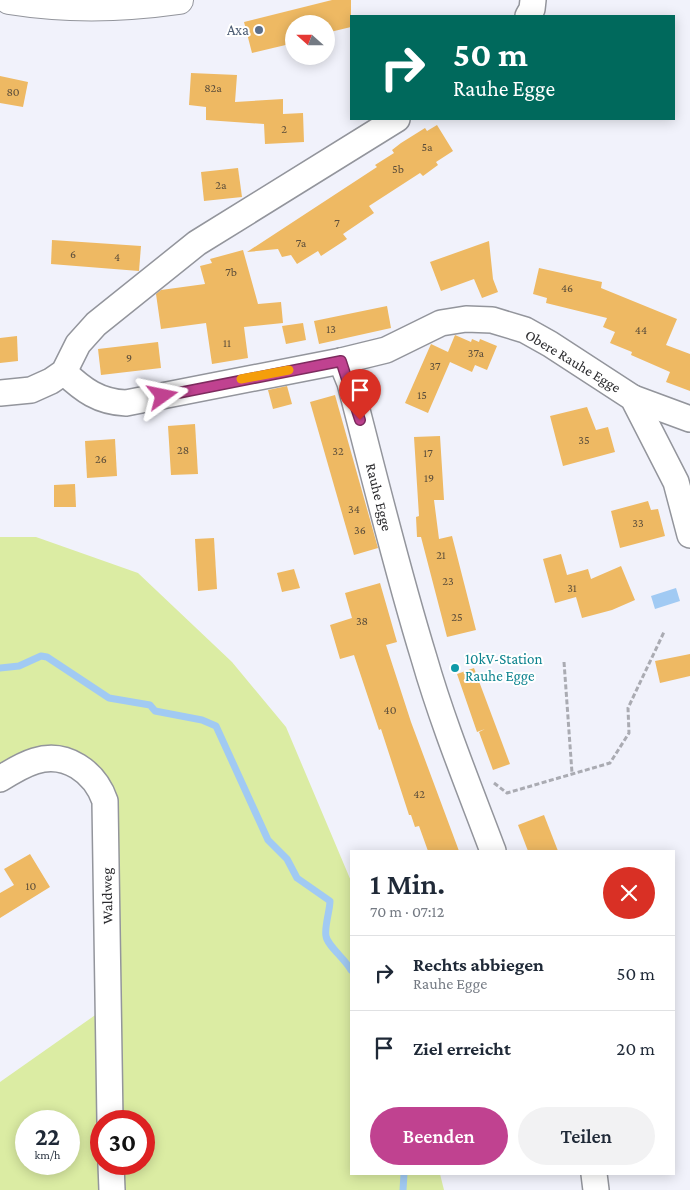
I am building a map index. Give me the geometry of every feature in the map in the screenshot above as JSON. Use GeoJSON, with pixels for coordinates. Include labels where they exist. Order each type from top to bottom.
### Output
{"type":"FeatureCollection","features":[{"type":"Feature","properties":{"kind":"main road"},"geometry":{"type":"LineString","coordinates":[[9,0],[42,5],[138,6],[179,0]]}},
{"type":"Feature","properties":{"kind":"street"},"geometry":{"type":"LineString","coordinates":[[529,15],[532,9],[532,0]]}},
{"type":"Feature","properties":{"kind":"street"},"geometry":{"type":"LineString","coordinates":[[0,393],[31,390],[51,381],[64,372],[78,344],[96,324],[197,243],[395,120]]}},
{"type":"Feature","properties":{"kind":"street","name":"Obere Rauhe Egge"},"geometry":{"type":"LineString","coordinates":[[341,361],[386,350],[441,323],[466,319],[492,320],[525,330],[633,398],[690,419]]}},
{"type":"Feature","properties":{"kind":"street"},"geometry":{"type":"LineString","coordinates":[[64,372],[90,395],[108,402],[126,403],[341,361]]}},
{"type":"Feature","properties":{"kind":"street","name":"Rauhe Egge"},"geometry":{"type":"LineString","coordinates":[[341,361],[350,383],[394,555],[424,659],[493,850]]}},
{"type":"Feature","properties":{"kind":"street","name":"Obere Rauhe Egge"},"geometry":{"type":"LineString","coordinates":[[633,398],[676,482],[690,535]]}},
{"type":"Feature","properties":{"kind":"street","name":"Waldweg"},"geometry":{"type":"LineString","coordinates":[[0,779],[36,760],[53,758],[82,767],[100,786],[105,801],[110,1110]]}},
{"type":"Feature","properties":{"kind":"street"},"geometry":{"type":"LineString","coordinates":[[111,1175],[112,1190]]}},
{"type":"Feature","properties":{"kind":"street"},"geometry":{"type":"LineString","coordinates":[[594,1175],[596,1190]]}},
{"type":"Feature","properties":{"kind":"path"},"geometry":{"type":"LineString","coordinates":[[470,789],[493,782],[506,793],[610,763],[629,733],[628,708],[664,632]]}},
{"type":"Feature","properties":{"kind":"path"},"geometry":{"type":"LineString","coordinates":[[564,662],[572,773]]}},
{"type":"Feature","properties":{"kind":"green space"},"geometry":{"type":"Polygon","coordinates":[[[0,537],[36,537],[138,573],[232,662],[286,727],[350,879],[350,1175],[440,1175],[444,1190],[122,1190],[121,1175],[155,1175],[155,1110],[121,1110],[113,797],[101,769],[74,750],[32,748],[0,767],[0,537]]]}},
{"type":"Feature","properties":{"kind":"green space"},"geometry":{"type":"Polygon","coordinates":[[[101,1011],[97,1110],[90,1110],[90,1175],[99,1175],[99,1190],[0,1190],[0,1082],[101,1011]]]}},
{"type":"Feature","properties":{"kind":"water"},"geometry":{"type":"Polygon","coordinates":[[[676,588],[680,601],[655,609],[651,596],[676,588]]]}},
{"type":"Feature","properties":{"kind":"building"},"geometry":{"type":"Polygon","coordinates":[[[332,0],[351,0],[350,27],[335,31],[335,15],[285,15],[285,45],[252,53],[244,22],[332,0]]]}},
{"type":"Feature","properties":{"kind":"building"},"geometry":{"type":"Polygon","coordinates":[[[191,73],[237,75],[235,102],[283,99],[283,114],[303,113],[304,142],[265,144],[264,124],[206,120],[206,107],[189,105],[191,73]]]}},
{"type":"Feature","properties":{"kind":"building"},"geometry":{"type":"Polygon","coordinates":[[[0,76],[28,82],[23,107],[0,103],[0,76]]]}},
{"type":"Feature","properties":{"kind":"building"},"geometry":{"type":"Polygon","coordinates":[[[437,125],[453,151],[436,162],[438,165],[423,176],[420,173],[369,206],[374,213],[343,234],[347,239],[321,256],[318,251],[297,264],[291,255],[282,257],[278,249],[247,252],[377,167],[375,165],[394,153],[392,150],[401,143],[425,128],[427,131],[437,125]]]}},
{"type":"Feature","properties":{"kind":"building"},"geometry":{"type":"Polygon","coordinates":[[[238,168],[242,197],[204,201],[201,172],[238,168]]]}},
{"type":"Feature","properties":{"kind":"building"},"geometry":{"type":"Polygon","coordinates":[[[52,240],[141,246],[139,271],[51,264],[52,240]]]}},
{"type":"Feature","properties":{"kind":"building"},"geometry":{"type":"Polygon","coordinates":[[[489,241],[493,279],[498,292],[482,298],[474,279],[441,291],[430,262],[489,241]]]}},
{"type":"Feature","properties":{"kind":"building"},"geometry":{"type":"Polygon","coordinates":[[[243,250],[258,304],[281,302],[283,323],[244,327],[248,358],[212,364],[206,323],[161,329],[156,294],[161,290],[205,284],[200,266],[212,263],[210,259],[243,250]]]}},
{"type":"Feature","properties":{"kind":"building"},"geometry":{"type":"Polygon","coordinates":[[[539,268],[602,282],[601,288],[677,319],[666,345],[690,354],[690,391],[666,382],[670,372],[631,355],[632,352],[610,343],[615,332],[603,327],[607,318],[546,303],[547,298],[533,294],[539,268]]]}},
{"type":"Feature","properties":{"kind":"building"},"geometry":{"type":"Polygon","coordinates":[[[387,306],[391,328],[319,344],[314,321],[387,306]]]}},
{"type":"Feature","properties":{"kind":"building"},"geometry":{"type":"Polygon","coordinates":[[[303,323],[306,340],[286,344],[282,326],[303,323]]]}},
{"type":"Feature","properties":{"kind":"building"},"geometry":{"type":"Polygon","coordinates":[[[455,335],[471,342],[472,339],[479,342],[480,339],[497,346],[487,370],[475,365],[472,372],[450,362],[428,413],[405,403],[431,344],[448,352],[455,335]]]}},
{"type":"Feature","properties":{"kind":"building"},"geometry":{"type":"Polygon","coordinates":[[[17,336],[18,361],[0,363],[0,338],[17,336]]]}},
{"type":"Feature","properties":{"kind":"building"},"geometry":{"type":"Polygon","coordinates":[[[158,342],[161,368],[101,375],[98,349],[158,342]]]}},
{"type":"Feature","properties":{"kind":"building"},"geometry":{"type":"Polygon","coordinates":[[[287,386],[292,404],[273,409],[268,390],[287,386]]]}},
{"type":"Feature","properties":{"kind":"building"},"geometry":{"type":"Polygon","coordinates":[[[335,395],[378,548],[354,555],[310,402],[335,395]]]}},
{"type":"Feature","properties":{"kind":"building"},"geometry":{"type":"Polygon","coordinates":[[[587,407],[596,430],[608,427],[615,452],[563,466],[550,416],[587,407]]]}},
{"type":"Feature","properties":{"kind":"building"},"geometry":{"type":"Polygon","coordinates":[[[195,424],[198,474],[171,475],[168,426],[195,424]]]}},
{"type":"Feature","properties":{"kind":"building"},"geometry":{"type":"Polygon","coordinates":[[[440,436],[444,500],[434,500],[439,539],[452,536],[476,630],[447,637],[421,537],[417,537],[416,517],[419,516],[414,437],[440,436]]]}},
{"type":"Feature","properties":{"kind":"building"},"geometry":{"type":"Polygon","coordinates":[[[115,439],[117,476],[87,478],[85,441],[115,439]]]}},
{"type":"Feature","properties":{"kind":"building"},"geometry":{"type":"Polygon","coordinates":[[[75,484],[76,507],[54,507],[54,485],[75,484]]]}},
{"type":"Feature","properties":{"kind":"building"},"geometry":{"type":"Polygon","coordinates":[[[648,501],[651,510],[658,509],[665,536],[620,548],[611,511],[648,501]]]}},
{"type":"Feature","properties":{"kind":"building"},"geometry":{"type":"Polygon","coordinates":[[[214,538],[217,589],[198,591],[195,539],[214,538]]]}},
{"type":"Feature","properties":{"kind":"building"},"geometry":{"type":"Polygon","coordinates":[[[561,554],[567,575],[588,569],[591,579],[621,566],[635,600],[612,610],[582,618],[576,597],[555,603],[543,559],[561,554]]]}},
{"type":"Feature","properties":{"kind":"building"},"geometry":{"type":"Polygon","coordinates":[[[294,569],[300,588],[282,592],[277,573],[294,569]]]}},
{"type":"Feature","properties":{"kind":"building"},"geometry":{"type":"Polygon","coordinates":[[[380,583],[397,642],[386,645],[411,722],[459,850],[428,850],[419,826],[415,827],[411,815],[409,815],[354,655],[340,659],[330,625],[352,618],[345,593],[380,583]]]}},
{"type":"Feature","properties":{"kind":"building"},"geometry":{"type":"Polygon","coordinates":[[[690,654],[690,676],[660,683],[655,661],[690,654]]]}},
{"type":"Feature","properties":{"kind":"building"},"geometry":{"type":"Polygon","coordinates":[[[474,668],[510,764],[493,770],[479,732],[485,729],[477,732],[457,674],[474,668]]]}},
{"type":"Feature","properties":{"kind":"building"},"geometry":{"type":"Polygon","coordinates":[[[544,815],[558,850],[528,850],[518,825],[544,815]]]}},
{"type":"Feature","properties":{"kind":"building"},"geometry":{"type":"Polygon","coordinates":[[[30,854],[50,887],[0,918],[0,893],[14,885],[4,869],[30,854]]]}},
{"type":"Feature","properties":{"kind":"waterway"},"geometry":{"type":"LineString","coordinates":[[0,668],[19,666],[41,656],[47,657],[109,698],[150,705],[155,711],[202,720],[216,726],[268,840],[287,859],[297,878],[330,901],[326,928],[327,940],[350,968]]}},
{"type":"Feature","properties":{"kind":"waterway"},"geometry":{"type":"LineString","coordinates":[[403,1190],[404,1175]]}},
{"type":"Feature","properties":{"kind":"slow traffic"},"geometry":{"type":"LineString","coordinates":[[241,379],[289,370]]}},
{"type":"Feature","properties":{"kind":"place","name":"Axa"},"geometry":{"type":"Point","coordinates":[259,30]}},
{"type":"Feature","properties":{"kind":"place","name":"10kV-Station Rauhe Egge"},"geometry":{"type":"Point","coordinates":[455,668]}},
{"type":"Feature","properties":{"kind":"route"},"geometry":{"type":"LineString","coordinates":[[163,396],[341,361],[350,383],[360,420]]}}]}
